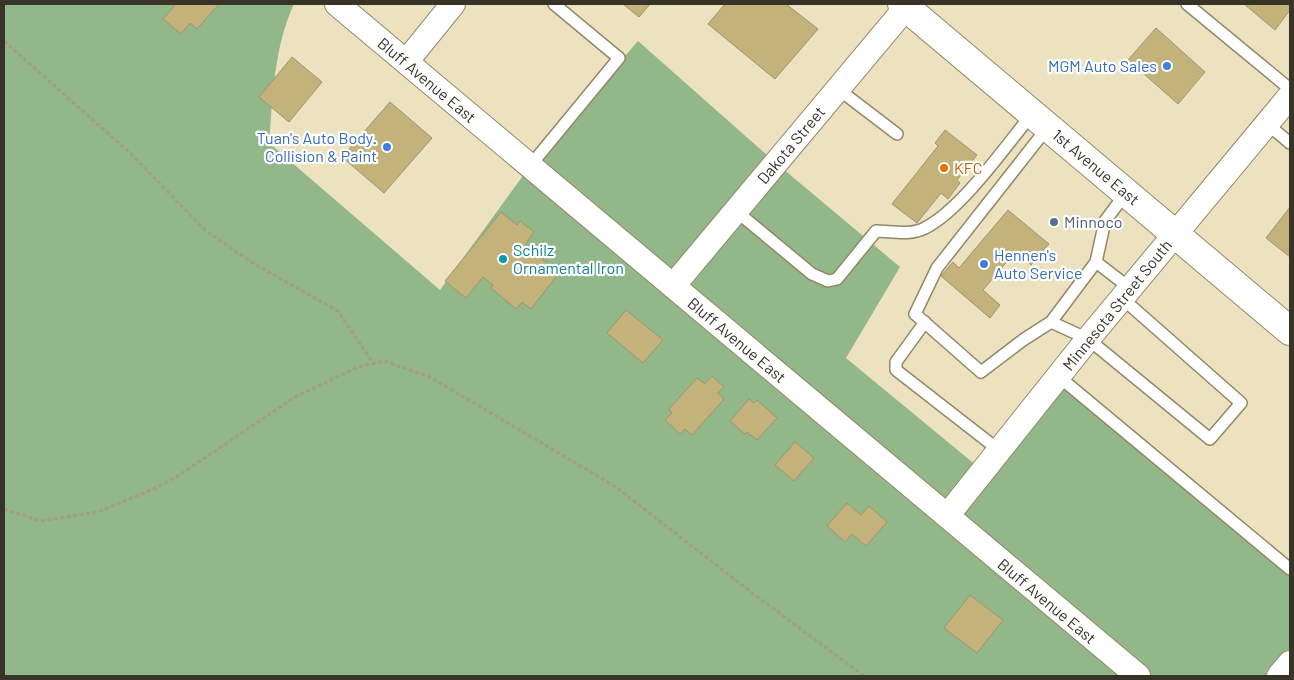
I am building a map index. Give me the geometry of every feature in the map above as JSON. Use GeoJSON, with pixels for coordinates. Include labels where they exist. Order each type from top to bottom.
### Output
{"type":"FeatureCollection","features":[{"type":"Feature","properties":{"kind":"main road","name":"1st Avenue East"},"geometry":{"type":"LineString","coordinates":[[906,5],[1290,331]]}},
{"type":"Feature","properties":{"kind":"street"},"geometry":{"type":"LineString","coordinates":[[406,62],[453,4]]}},
{"type":"Feature","properties":{"kind":"street","name":"Dakota Street"},"geometry":{"type":"LineString","coordinates":[[673,286],[906,5]]}},
{"type":"Feature","properties":{"kind":"street","name":"Bluff Avenue East"},"geometry":{"type":"LineString","coordinates":[[345,6],[406,62],[1138,676]]}},
{"type":"Feature","properties":{"kind":"street","name":"Minnesota Street South"},"geometry":{"type":"LineString","coordinates":[[947,516],[1088,339],[1290,96]]}},
{"type":"Feature","properties":{"kind":"street"},"geometry":{"type":"LineString","coordinates":[[1279,676],[1290,663]]}},
{"type":"Feature","properties":{"kind":"lane"},"geometry":{"type":"LineString","coordinates":[[530,166],[619,58],[554,4]]}},
{"type":"Feature","properties":{"kind":"lane"},"geometry":{"type":"LineString","coordinates":[[1187,4],[1290,89]]}},
{"type":"Feature","properties":{"kind":"lane"},"geometry":{"type":"LineString","coordinates":[[838,89],[898,134]]}},
{"type":"Feature","properties":{"kind":"lane"},"geometry":{"type":"LineString","coordinates":[[736,211],[812,274],[828,281],[837,279],[876,232],[910,232],[924,229],[946,217],[1040,120]]}},
{"type":"Feature","properties":{"kind":"lane"},"geometry":{"type":"LineString","coordinates":[[1040,120],[936,268],[916,314],[981,372],[1023,340],[1051,322],[1096,262],[1105,221],[1126,192]]}},
{"type":"Feature","properties":{"kind":"lane"},"geometry":{"type":"LineString","coordinates":[[1267,124],[1290,143]]}},
{"type":"Feature","properties":{"kind":"lane"},"geometry":{"type":"LineString","coordinates":[[1051,322],[1088,339],[1210,440],[1241,403],[1096,262]]}},
{"type":"Feature","properties":{"kind":"lane"},"geometry":{"type":"LineString","coordinates":[[925,322],[896,362],[896,370],[1000,451]]}},
{"type":"Feature","properties":{"kind":"lane"},"geometry":{"type":"LineString","coordinates":[[1058,376],[1290,569]]}},
{"type":"Feature","properties":{"kind":"path"},"geometry":{"type":"LineString","coordinates":[[4,41],[130,153],[206,231],[256,265],[338,311],[373,364]]}},
{"type":"Feature","properties":{"kind":"path"},"geometry":{"type":"LineString","coordinates":[[4,509],[40,521],[98,512],[156,488],[178,476],[295,397],[358,367],[384,361],[430,377],[616,487],[747,589],[864,676]]}},
{"type":"Feature","properties":{"kind":"green space"},"geometry":{"type":"Polygon","coordinates":[[[4,4],[294,4],[287,20],[278,54],[269,143],[440,290],[530,166],[638,41],[776,163],[900,267],[846,358],[983,471],[1058,376],[1290,569],[1290,676],[4,676],[4,4]]]}},
{"type":"Feature","properties":{"kind":"building"},"geometry":{"type":"Polygon","coordinates":[[[176,4],[219,4],[197,29],[190,23],[181,34],[163,19],[176,4]]]}},
{"type":"Feature","properties":{"kind":"building"},"geometry":{"type":"Polygon","coordinates":[[[623,4],[650,4],[639,17],[623,4]]]}},
{"type":"Feature","properties":{"kind":"building"},"geometry":{"type":"Polygon","coordinates":[[[725,4],[786,4],[818,29],[775,79],[708,24],[725,4]]]}},
{"type":"Feature","properties":{"kind":"building"},"geometry":{"type":"Polygon","coordinates":[[[1244,4],[1290,4],[1290,10],[1275,30],[1244,4]]]}},
{"type":"Feature","properties":{"kind":"building","name":"MGM Auto Sales"},"geometry":{"type":"Polygon","coordinates":[[[1156,28],[1205,72],[1178,104],[1128,60],[1156,28]]]}},
{"type":"Feature","properties":{"kind":"building"},"geometry":{"type":"Polygon","coordinates":[[[292,57],[322,82],[289,122],[259,97],[292,57]]]}},
{"type":"Feature","properties":{"kind":"building","name":"Tuan's Auto Body. Collision & Paint"},"geometry":{"type":"Polygon","coordinates":[[[390,102],[432,138],[384,193],[342,157],[390,102]]]}},
{"type":"Feature","properties":{"kind":"building","name":"KFC"},"geometry":{"type":"Polygon","coordinates":[[[945,130],[977,155],[957,180],[960,183],[948,199],[941,193],[917,223],[892,204],[938,146],[935,143],[945,130]]]}},
{"type":"Feature","properties":{"kind":"building"},"geometry":{"type":"Polygon","coordinates":[[[1290,207],[1290,257],[1266,238],[1290,207]]]}},
{"type":"Feature","properties":{"kind":"building","name":"Hennen's Auto Service"},"geometry":{"type":"Polygon","coordinates":[[[1008,210],[1049,244],[1031,265],[1015,252],[983,290],[1000,305],[990,318],[941,276],[953,262],[959,268],[1008,210]]]}},
{"type":"Feature","properties":{"kind":"building","name":"Schilz Ornamental Iron"},"geometry":{"type":"Polygon","coordinates":[[[501,212],[517,225],[520,221],[534,232],[525,245],[559,273],[531,309],[522,302],[516,309],[491,288],[493,285],[483,277],[466,298],[445,281],[501,212]]]}},
{"type":"Feature","properties":{"kind":"building"},"geometry":{"type":"Polygon","coordinates":[[[626,310],[663,340],[643,363],[607,333],[626,310]]]}},
{"type":"Feature","properties":{"kind":"building"},"geometry":{"type":"Polygon","coordinates":[[[712,376],[724,387],[718,393],[724,399],[692,435],[685,429],[680,434],[665,420],[672,413],[669,409],[697,378],[705,384],[712,376]]]}},
{"type":"Feature","properties":{"kind":"building"},"geometry":{"type":"Polygon","coordinates":[[[749,399],[754,403],[757,400],[777,418],[757,440],[747,432],[745,434],[730,421],[749,399]]]}},
{"type":"Feature","properties":{"kind":"building"},"geometry":{"type":"Polygon","coordinates":[[[795,442],[814,458],[794,481],[775,465],[795,442]]]}},
{"type":"Feature","properties":{"kind":"building"},"geometry":{"type":"Polygon","coordinates":[[[847,503],[861,515],[869,506],[887,522],[866,546],[852,534],[845,542],[827,526],[847,503]]]}},
{"type":"Feature","properties":{"kind":"building"},"geometry":{"type":"Polygon","coordinates":[[[970,595],[1003,620],[977,653],[944,628],[970,595]]]}},
{"type":"Feature","properties":{"kind":"place","name":"MGM Auto Sales"},"geometry":{"type":"Point","coordinates":[1167,66]}},
{"type":"Feature","properties":{"kind":"place","name":"Tuan's Auto Body. Collision & Paint"},"geometry":{"type":"Point","coordinates":[387,147]}},
{"type":"Feature","properties":{"kind":"place","name":"KFC"},"geometry":{"type":"Point","coordinates":[944,168]}},
{"type":"Feature","properties":{"kind":"place","name":"Minnoco"},"geometry":{"type":"Point","coordinates":[1054,222]}},
{"type":"Feature","properties":{"kind":"place","name":"Schilz Ornamental Iron"},"geometry":{"type":"Point","coordinates":[503,259]}},
{"type":"Feature","properties":{"kind":"place","name":"Hennen's Auto Service"},"geometry":{"type":"Point","coordinates":[984,264]}}]}
